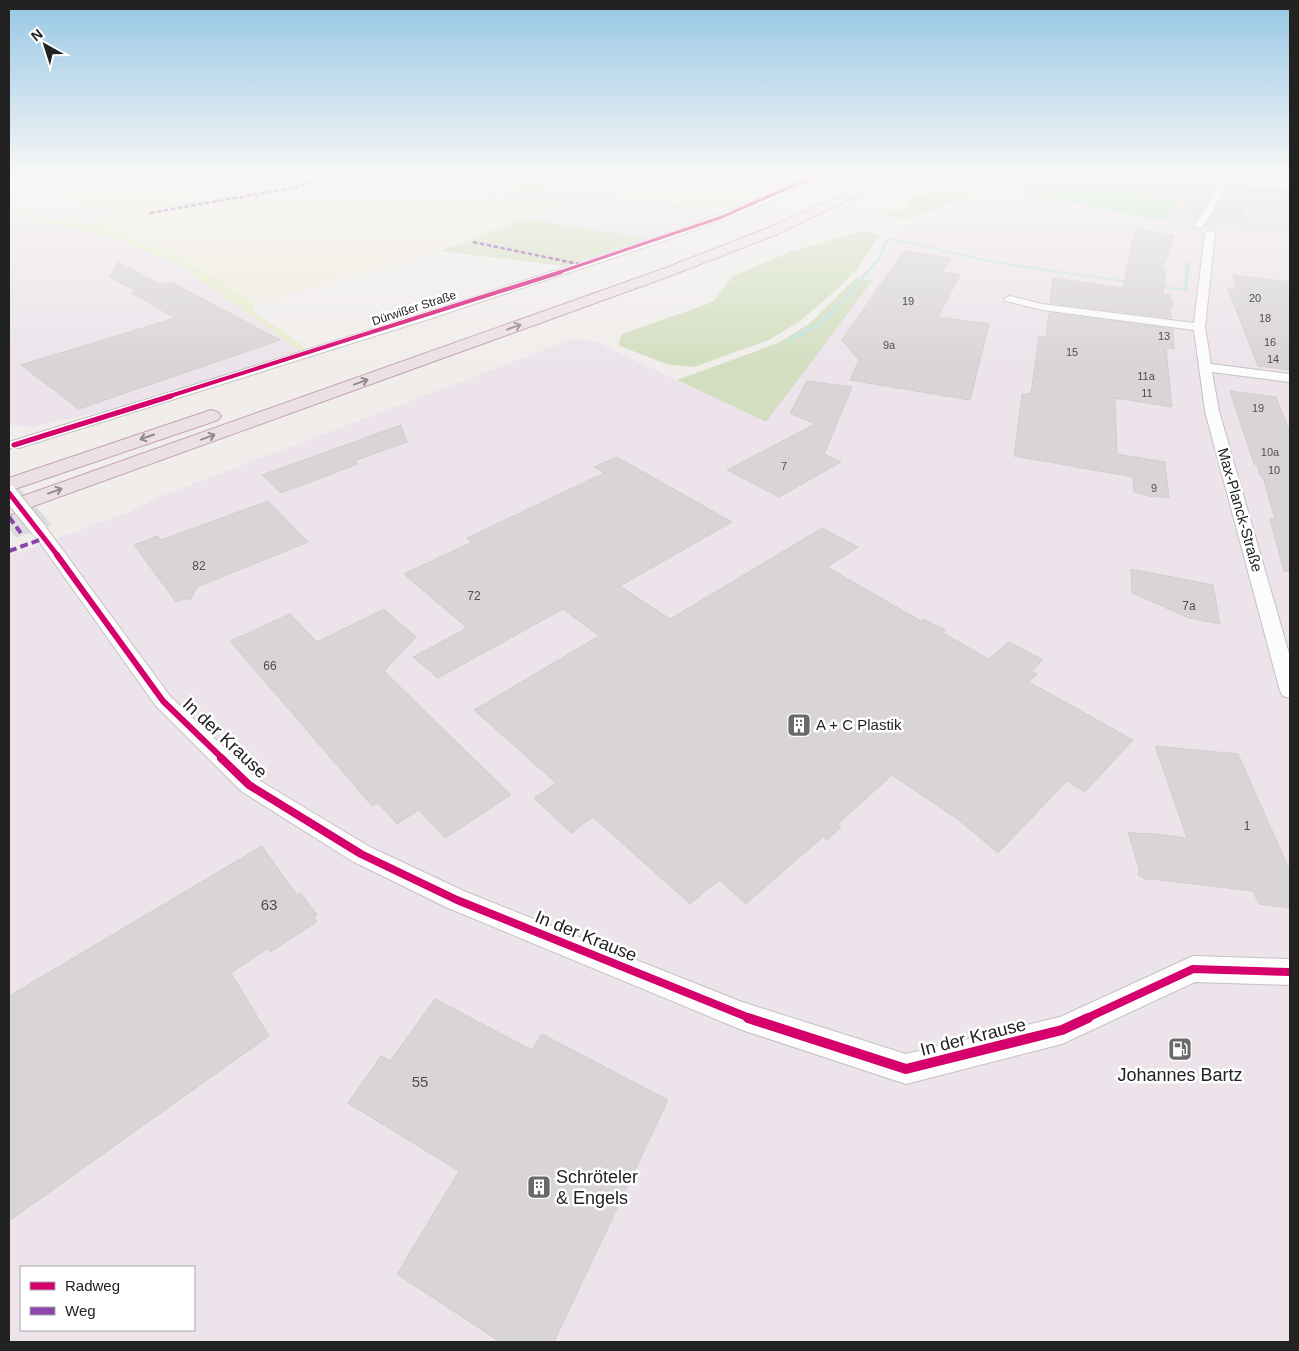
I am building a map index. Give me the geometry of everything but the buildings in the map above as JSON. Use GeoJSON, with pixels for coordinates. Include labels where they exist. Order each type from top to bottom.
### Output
{"type":"FeatureCollection","features":[{"type":"Feature","properties":{"kind":"highway"},"geometry":{"type":"LineString","coordinates":[[421,343],[646,266],[716,239]]}},
{"type":"Feature","properties":{"kind":"highway"},"geometry":{"type":"LineString","coordinates":[[9,508],[665,274],[751,239]]}},
{"type":"Feature","properties":{"kind":"highway"},"geometry":{"type":"LineString","coordinates":[[9,485],[224,411]]}},
{"type":"Feature","properties":{"kind":"street","name":"Dürwißer Straße"},"geometry":{"type":"LineString","coordinates":[[11,441],[102,418],[174,397],[522,285],[655,239]]}},
{"type":"Feature","properties":{"kind":"street","name":"Max-Planck-Straße"},"geometry":{"type":"LineString","coordinates":[[1204,239],[1199,327],[1212,411],[1290,691]]}},
{"type":"Feature","properties":{"kind":"street"},"geometry":{"type":"LineString","coordinates":[[1010,299],[1042,307],[1199,327]]}},
{"type":"Feature","properties":{"kind":"street"},"geometry":{"type":"LineString","coordinates":[[1206,367],[1290,378]]}},
{"type":"Feature","properties":{"kind":"street","name":"In der Krause"},"geometry":{"type":"LineString","coordinates":[[9,493],[39,530],[163,701],[249,785],[361,854],[457,900],[742,1016],[906,1069],[1062,1030],[1193,969],[1290,972]]}},
{"type":"Feature","properties":{"kind":"shaded area"},"geometry":{"type":"Polygon","coordinates":[[[9,239],[116,239],[181,266],[301,351],[101,412],[31,427],[9,425],[9,239]]]}},
{"type":"Feature","properties":{"kind":"shaded area"},"geometry":{"type":"Polygon","coordinates":[[[132,239],[471,239],[440,251],[255,304],[191,263],[132,239]]]}},
{"type":"Feature","properties":{"kind":"shaded area"},"geometry":{"type":"Polygon","coordinates":[[[892,239],[1290,239],[1290,1342],[9,1342],[9,556],[131,511],[161,496],[573,339],[596,342],[766,422],[871,281],[863,280],[883,259],[892,239]]]}},
{"type":"Feature","properties":{"kind":"green space"},"geometry":{"type":"Polygon","coordinates":[[[116,239],[132,239],[191,263],[255,304],[254,312],[304,348],[301,351],[181,266],[116,239]]]}},
{"type":"Feature","properties":{"kind":"green space"},"geometry":{"type":"Polygon","coordinates":[[[471,239],[645,239],[564,266],[440,251],[471,239]]]}},
{"type":"Feature","properties":{"kind":"green space"},"geometry":{"type":"Polygon","coordinates":[[[835,239],[877,239],[858,268],[835,291],[800,321],[769,340],[694,367],[666,364],[618,345],[622,334],[713,302],[733,276],[792,251],[835,239]]]}},
{"type":"Feature","properties":{"kind":"green space"},"geometry":{"type":"Polygon","coordinates":[[[856,278],[872,281],[766,422],[677,380],[778,343],[809,324],[856,278]]]}},
{"type":"Feature","properties":{"kind":"pier"},"geometry":{"type":"Polygon","coordinates":[[[9,476],[52,525],[16,538],[9,528],[9,476]]]}},
{"type":"Feature","properties":{"kind":"waterway"},"geometry":{"type":"LineString","coordinates":[[788,341],[818,325],[830,314],[880,258],[887,239]]}},
{"type":"Feature","properties":{"kind":"waterway"},"geometry":{"type":"LineString","coordinates":[[887,239],[998,263],[1132,282]]}},
{"type":"Feature","properties":{"kind":"waterway"},"geometry":{"type":"LineString","coordinates":[[1155,286],[1186,290],[1188,263]]}},
{"type":"Feature","properties":{"kind":"marked path"},"geometry":{"type":"LineString","coordinates":[[473,242],[579,264]]}},
{"type":"Feature","properties":{"kind":"marked path"},"geometry":{"type":"LineString","coordinates":[[9,517],[23,536]]}},
{"type":"Feature","properties":{"kind":"marked path"},"geometry":{"type":"LineString","coordinates":[[9,551],[45,538]]}},
{"type":"Feature","properties":{"kind":"cycle path"},"geometry":{"type":"LineString","coordinates":[[14,445],[425,317],[660,239]]}},
{"type":"Feature","properties":{"kind":"cycle path"},"geometry":{"type":"LineString","coordinates":[[9,493],[39,530],[163,701],[249,785],[361,854],[457,900],[742,1016],[906,1069],[1062,1030],[1193,969],[1290,972]]}},
{"type":"Feature","properties":{"kind":"place","name":"A + C Plastik"},"geometry":{"type":"Point","coordinates":[799,725]}},
{"type":"Feature","properties":{"kind":"place","name":"Johannes Bartz"},"geometry":{"type":"Point","coordinates":[1180,1049]}},
{"type":"Feature","properties":{"kind":"place","name":"Schröteler & Engels"},"geometry":{"type":"Point","coordinates":[539,1187]}}]}
